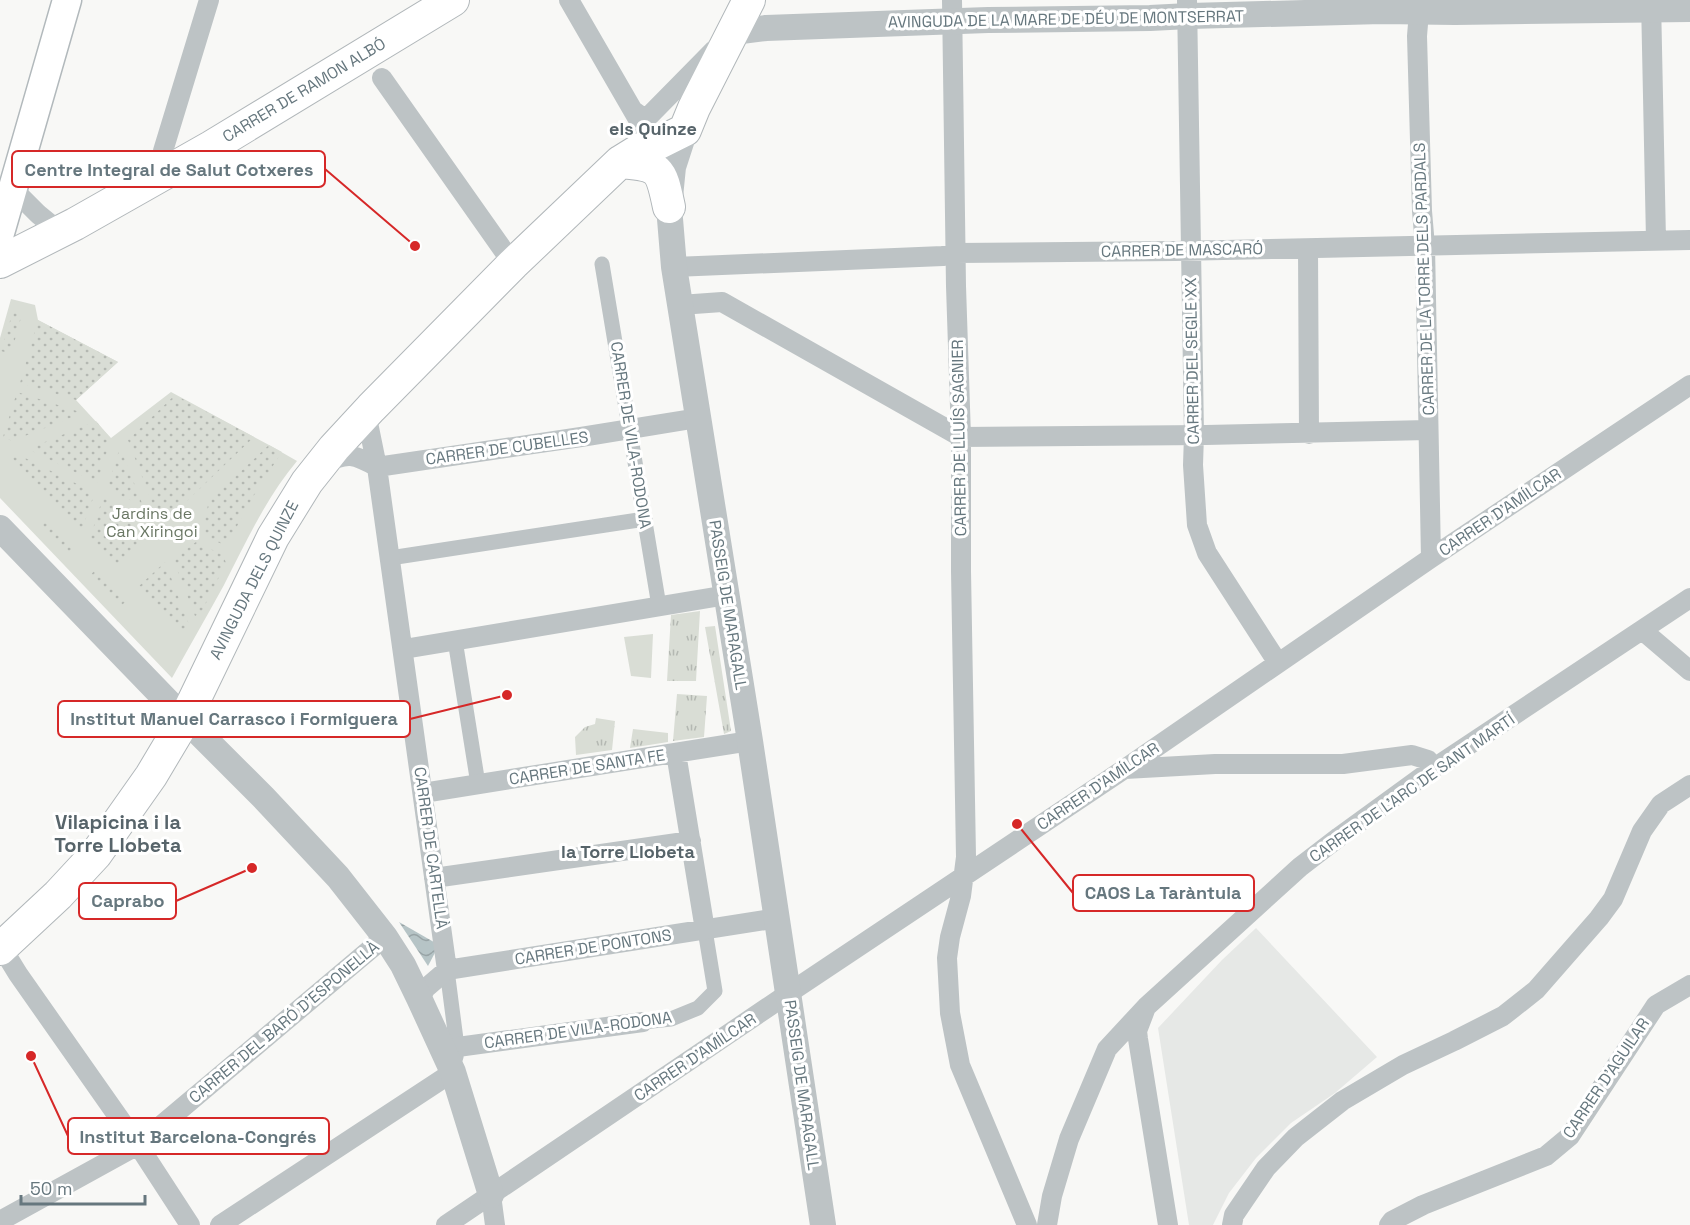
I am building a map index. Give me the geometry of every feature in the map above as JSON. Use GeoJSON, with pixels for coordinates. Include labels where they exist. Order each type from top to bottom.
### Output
{"type":"FeatureCollection","features":[{"type":"Feature","properties":{"kind":"main road"},"geometry":{"type":"LineString","coordinates":[[0,233],[67,0]]}},
{"type":"Feature","properties":{"kind":"main road","name":"CARRER DE RAMON ALBÓ"},"geometry":{"type":"LineString","coordinates":[[0,262],[60,232],[162,175],[453,0]]}},
{"type":"Feature","properties":{"kind":"main road","name":"PASSEIG DE MARAGALL"},"geometry":{"type":"LineString","coordinates":[[685,130],[749,0]]}},
{"type":"Feature","properties":{"kind":"main road","name":"AVINGUDA DELS QUINZE"},"geometry":{"type":"LineString","coordinates":[[1,948],[58,895],[96,854],[151,776],[185,719],[273,537],[307,482],[321,465],[366,413],[513,264],[631,155],[685,130]]}},
{"type":"Feature","properties":{"kind":"main road"},"geometry":{"type":"LineString","coordinates":[[631,155],[658,172],[664,182],[669,207]]}},
{"type":"Feature","properties":{"kind":"street"},"geometry":{"type":"LineString","coordinates":[[162,175],[163,151],[209,0]]}},
{"type":"Feature","properties":{"kind":"street"},"geometry":{"type":"LineString","coordinates":[[569,0],[635,112],[643,133],[631,155]]}},
{"type":"Feature","properties":{"kind":"street","name":"AVINGUDA DE LA MARE DE DÉU DE MONTSERRAT"},"geometry":{"type":"LineString","coordinates":[[731,34],[766,28],[953,11],[1150,18],[1188,8],[1420,5],[1455,12],[1651,5],[1690,9]]}},
{"type":"Feature","properties":{"kind":"street","name":"CARRER DE LA TORRE DELS PARDALS"},"geometry":{"type":"LineString","coordinates":[[1420,5],[1417,36],[1425,246],[1431,558]]}},
{"type":"Feature","properties":{"kind":"street"},"geometry":{"type":"LineString","coordinates":[[1651,5],[1656,240]]}},
{"type":"Feature","properties":{"kind":"street","name":"CARRER DEL SEGLE XX"},"geometry":{"type":"LineString","coordinates":[[1188,8],[1193,465],[1197,525],[1207,553],[1278,663]]}},
{"type":"Feature","properties":{"kind":"street","name":"CARRER DE LLUÍS SAGNIER"},"geometry":{"type":"LineString","coordinates":[[953,11],[966,857],[947,958],[950,1013],[960,1065],[1027,1225]]}},
{"type":"Feature","properties":{"kind":"street"},"geometry":{"type":"LineString","coordinates":[[635,112],[642,117],[650,115],[731,34]]}},
{"type":"Feature","properties":{"kind":"street"},"geometry":{"type":"LineString","coordinates":[[382,78],[513,264]]}},
{"type":"Feature","properties":{"kind":"street","name":"PASSEIG DE MARAGALL"},"geometry":{"type":"LineString","coordinates":[[685,130],[673,167],[669,207],[674,267],[778,918],[823,1225]]}},
{"type":"Feature","properties":{"kind":"street"},"geometry":{"type":"LineString","coordinates":[[13,189],[60,232]]}},
{"type":"Feature","properties":{"kind":"street","name":"CARRER DE MASCARÓ"},"geometry":{"type":"LineString","coordinates":[[674,267],[943,256],[956,253],[1308,249],[1690,240]]}},
{"type":"Feature","properties":{"kind":"street"},"geometry":{"type":"LineString","coordinates":[[1308,249],[1309,434]]}},
{"type":"Feature","properties":{"kind":"street","name":"CARRER DE VILA-RODONA"},"geometry":{"type":"LineString","coordinates":[[602,264],[659,606]]}},
{"type":"Feature","properties":{"kind":"street"},"geometry":{"type":"LineString","coordinates":[[680,305],[722,302],[961,437],[1309,434],[1428,430]]}},
{"type":"Feature","properties":{"kind":"street","name":"CARRER D'AMÍLCAR"},"geometry":{"type":"LineString","coordinates":[[446,1225],[1690,385]]}},
{"type":"Feature","properties":{"kind":"street","name":"CARRER DE CARTELLÀ"},"geometry":{"type":"LineString","coordinates":[[366,413],[377,467],[404,649],[447,970],[451,1056],[491,1195],[495,1225]]}},
{"type":"Feature","properties":{"kind":"street","name":"CARRER DE CUBELLES"},"geometry":{"type":"LineString","coordinates":[[377,467],[698,418]]}},
{"type":"Feature","properties":{"kind":"street"},"geometry":{"type":"LineString","coordinates":[[321,465],[345,455],[358,456],[377,467]]}},
{"type":"Feature","properties":{"kind":"street"},"geometry":{"type":"LineString","coordinates":[[390,558],[645,519]]}},
{"type":"Feature","properties":{"kind":"street"},"geometry":{"type":"LineString","coordinates":[[0,528],[338,877],[403,964],[451,1056],[220,1225]]}},
{"type":"Feature","properties":{"kind":"street"},"geometry":{"type":"LineString","coordinates":[[404,649],[727,595]]}},
{"type":"Feature","properties":{"kind":"street","name":"CARRER DE L'ARC DE SANT MARTÍ"},"geometry":{"type":"LineString","coordinates":[[1047,1225],[1052,1196],[1069,1138],[1107,1049],[1146,1007],[1300,867],[1382,805],[1690,598]]}},
{"type":"Feature","properties":{"kind":"street"},"geometry":{"type":"LineString","coordinates":[[1642,630],[1690,671]]}},
{"type":"Feature","properties":{"kind":"street"},"geometry":{"type":"LineString","coordinates":[[455,640],[478,784]]}},
{"type":"Feature","properties":{"kind":"street","name":"CARRER DE SANTA FE"},"geometry":{"type":"LineString","coordinates":[[423,793],[750,741]]}},
{"type":"Feature","properties":{"kind":"street","name":"CARRER DE VILA-RODONA"},"geometry":{"type":"LineString","coordinates":[[451,1056],[671,1019],[698,1008],[715,991],[676,753]]}},
{"type":"Feature","properties":{"kind":"street"},"geometry":{"type":"LineString","coordinates":[[1123,770],[1215,764],[1343,764],[1412,755],[1428,760],[1434,768]]}},
{"type":"Feature","properties":{"kind":"street"},"geometry":{"type":"LineString","coordinates":[[1232,1225],[1234,1215],[1266,1168],[1296,1137],[1342,1101],[1403,1065],[1503,1016],[1536,990],[1613,899],[1642,831],[1661,804],[1690,785]]}},
{"type":"Feature","properties":{"kind":"street"},"geometry":{"type":"LineString","coordinates":[[434,878],[691,842]]}},
{"type":"Feature","properties":{"kind":"street","name":"CARRER DE PONTONS"},"geometry":{"type":"LineString","coordinates":[[447,970],[778,918]]}},
{"type":"Feature","properties":{"kind":"street","name":"CARRER DEL BARÓ D'ESPONELLÀ"},"geometry":{"type":"LineString","coordinates":[[0,1221],[138,1145],[385,937]]}},
{"type":"Feature","properties":{"kind":"street"},"geometry":{"type":"LineString","coordinates":[[1,948],[138,1145],[190,1225]]}},
{"type":"Feature","properties":{"kind":"street"},"geometry":{"type":"LineString","coordinates":[[419,998],[426,988],[447,970]]}},
{"type":"Feature","properties":{"kind":"street","name":"CARRER D'AGUILAR"},"geometry":{"type":"LineString","coordinates":[[1389,1225],[1392,1221],[1423,1205],[1546,1156],[1570,1136],[1656,1005],[1690,985]]}},
{"type":"Feature","properties":{"kind":"street"},"geometry":{"type":"LineString","coordinates":[[1146,1007],[1137,1031],[1168,1225]]}},
{"type":"Feature","properties":{"kind":"shaded area"},"geometry":{"type":"Polygon","coordinates":[[[1256,928],[1377,1057],[1335,1093],[1291,1123],[1256,1158],[1229,1193],[1213,1225],[1189,1225],[1158,1028],[1222,960],[1256,928]]]}},
{"type":"Feature","properties":{"kind":"green space","name":"Jardins de Can Xiringoi"},"geometry":{"type":"Polygon","coordinates":[[[11,299],[35,305],[38,320],[118,362],[76,400],[111,438],[171,392],[297,461],[266,505],[172,678],[0,498],[0,338],[11,299]]]}},
{"type":"Feature","properties":{"kind":"green space"},"geometry":{"type":"Polygon","coordinates":[[[13,311],[22,314],[11,354],[1,351],[13,311]]]}},
{"type":"Feature","properties":{"kind":"green space"},"geometry":{"type":"Polygon","coordinates":[[[38,320],[118,362],[76,400],[20,383],[38,320]]]}},
{"type":"Feature","properties":{"kind":"green space"},"geometry":{"type":"Polygon","coordinates":[[[17,392],[83,413],[12,441],[3,437],[17,392]]]}},
{"type":"Feature","properties":{"kind":"green space"},"geometry":{"type":"Polygon","coordinates":[[[175,395],[254,437],[168,519],[156,513],[128,440],[175,395]]]}},
{"type":"Feature","properties":{"kind":"green space"},"geometry":{"type":"Polygon","coordinates":[[[96,421],[111,439],[97,483],[28,449],[96,421]]]}},
{"type":"Feature","properties":{"kind":"green space"},"geometry":{"type":"Polygon","coordinates":[[[269,445],[282,452],[257,490],[226,546],[201,534],[209,501],[269,445]]]}},
{"type":"Feature","properties":{"kind":"green space"},"geometry":{"type":"Polygon","coordinates":[[[120,447],[143,506],[107,489],[120,447]]]}},
{"type":"Feature","properties":{"kind":"green space"},"geometry":{"type":"Polygon","coordinates":[[[15,453],[95,493],[82,529],[10,456],[15,453]]]}},
{"type":"Feature","properties":{"kind":"green space"},"geometry":{"type":"Polygon","coordinates":[[[103,497],[147,519],[153,534],[118,566],[90,538],[103,497]]]}},
{"type":"Feature","properties":{"kind":"green space"},"geometry":{"type":"Polygon","coordinates":[[[44,519],[75,549],[69,556],[38,525],[44,519]]]}},
{"type":"Feature","properties":{"kind":"green space"},"geometry":{"type":"Polygon","coordinates":[[[196,542],[223,555],[226,563],[201,613],[195,616],[173,559],[196,542]]]}},
{"type":"Feature","properties":{"kind":"green space"},"geometry":{"type":"Polygon","coordinates":[[[165,562],[190,627],[180,631],[138,587],[165,562]]]}},
{"type":"Feature","properties":{"kind":"green space"},"geometry":{"type":"Polygon","coordinates":[[[95,570],[126,601],[119,608],[89,577],[95,570]]]}},
{"type":"Feature","properties":{"kind":"green space"},"geometry":{"type":"Polygon","coordinates":[[[700,611],[696,681],[667,681],[671,615],[700,611]]]}},
{"type":"Feature","properties":{"kind":"green space"},"geometry":{"type":"Polygon","coordinates":[[[715,626],[731,731],[724,734],[705,627],[715,626]]]}},
{"type":"Feature","properties":{"kind":"green space"},"geometry":{"type":"Polygon","coordinates":[[[653,634],[651,678],[631,676],[624,637],[653,634]]]}},
{"type":"Feature","properties":{"kind":"green space"},"geometry":{"type":"Polygon","coordinates":[[[677,694],[707,696],[704,737],[673,741],[677,694]]]}},
{"type":"Feature","properties":{"kind":"green space"},"geometry":{"type":"Polygon","coordinates":[[[596,718],[615,721],[612,750],[576,755],[575,737],[585,727],[595,724],[596,718]]]}},
{"type":"Feature","properties":{"kind":"green space"},"geometry":{"type":"Polygon","coordinates":[[[633,729],[668,733],[668,742],[630,748],[633,729]]]}},
{"type":"Feature","properties":{"kind":"water"},"geometry":{"type":"Polygon","coordinates":[[[399,922],[439,945],[428,966],[399,922]]]}},
{"type":"Feature","properties":{"kind":"place","name":"Centre Integral de Salut Cotxeres"},"geometry":{"type":"Point","coordinates":[415,246]}},
{"type":"Feature","properties":{"kind":"place","name":"Institut Manuel Carrasco i Formiguera"},"geometry":{"type":"Point","coordinates":[507,695]}},
{"type":"Feature","properties":{"kind":"place","name":"CAOS La Taràntula"},"geometry":{"type":"Point","coordinates":[1017,824]}},
{"type":"Feature","properties":{"kind":"place","name":"Caprabo"},"geometry":{"type":"Point","coordinates":[252,868]}},
{"type":"Feature","properties":{"kind":"place","name":"Institut Barcelona-Congrés"},"geometry":{"type":"Point","coordinates":[31,1056]}},
{"type":"Feature","properties":{"kind":"district","name":"els Quinze"},"geometry":{"type":"Point","coordinates":[653,128]}},
{"type":"Feature","properties":{"kind":"district","name":"Vilapicina i la Torre Llobeta"},"geometry":{"type":"Point","coordinates":[118,834]}},
{"type":"Feature","properties":{"kind":"district","name":"la Torre Llobeta"},"geometry":{"type":"Point","coordinates":[628,851]}}]}
